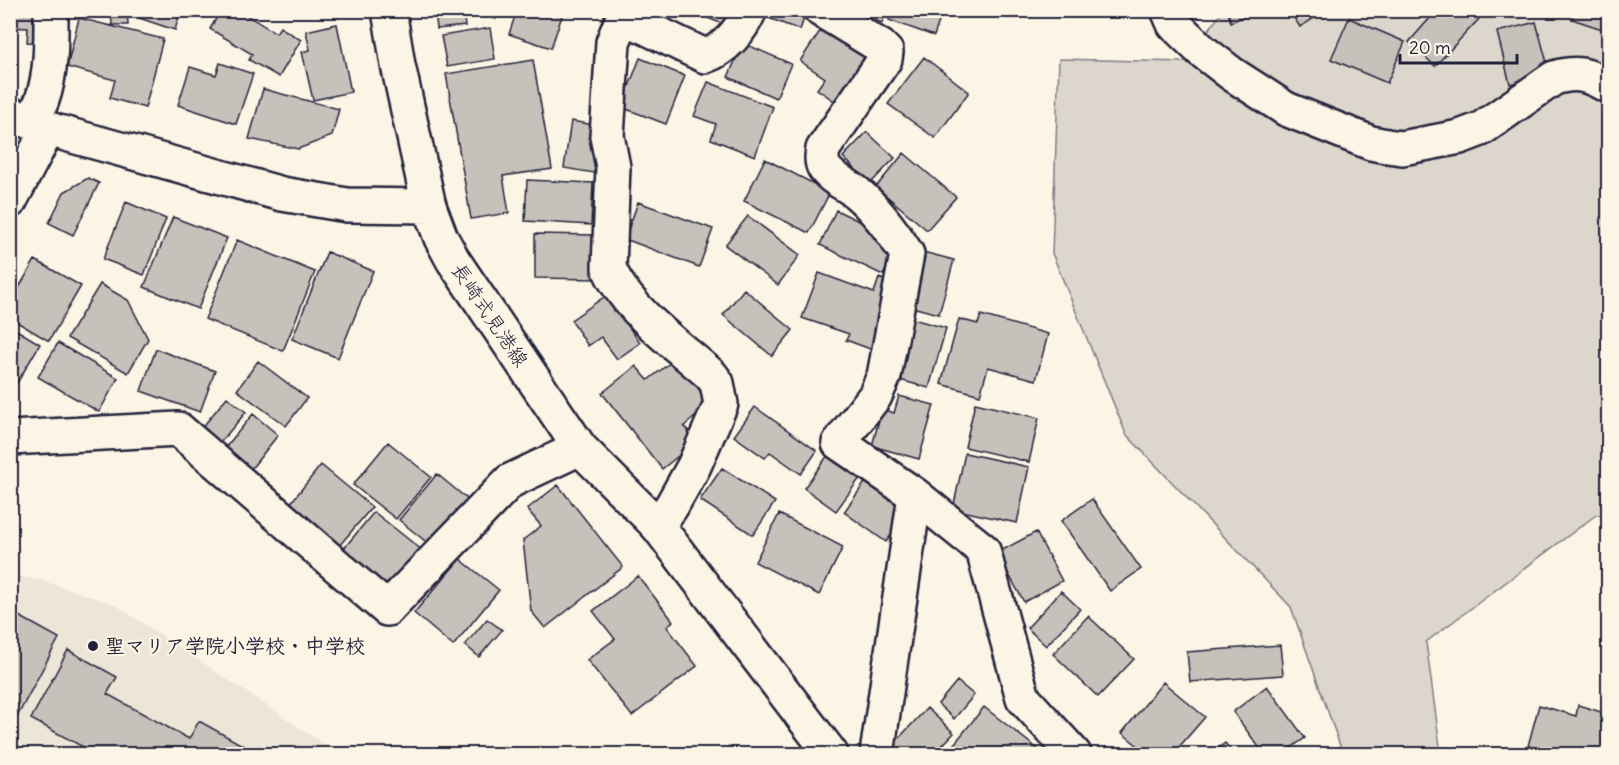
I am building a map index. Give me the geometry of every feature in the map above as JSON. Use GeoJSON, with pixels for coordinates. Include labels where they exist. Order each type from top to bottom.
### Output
{"type":"FeatureCollection","features":[{"type":"Feature","properties":{"kind":"street"},"geometry":{"type":"LineString","coordinates":[[10,201],[30,121],[43,99],[51,41],[51,10]]}},
{"type":"Feature","properties":{"kind":"street","name":"長崎式見港線"},"geometry":{"type":"LineString","coordinates":[[389,10],[398,66],[429,206],[441,238],[453,260],[580,448],[657,525],[831,754]]}},
{"type":"Feature","properties":{"kind":"street"},"geometry":{"type":"LineString","coordinates":[[657,525],[694,466],[721,404],[717,383],[711,375],[655,326],[613,278],[609,267],[613,167],[607,136],[613,42],[625,14],[705,56],[723,46],[742,27],[750,10]]}},
{"type":"Feature","properties":{"kind":"street"},"geometry":{"type":"LineString","coordinates":[[821,10],[886,52],[885,58],[823,149],[821,159],[823,165],[829,173],[857,193],[891,230],[908,254],[884,376],[875,396],[839,443],[915,495],[982,550],[1023,698],[1074,754]]}},
{"type":"Feature","properties":{"kind":"street"},"geometry":{"type":"LineString","coordinates":[[1168,10],[1174,24],[1201,50],[1232,74],[1286,109],[1387,146],[1402,148],[1460,137],[1481,129],[1554,78],[1565,75],[1583,74],[1608,86]]}},
{"type":"Feature","properties":{"kind":"street"},"geometry":{"type":"LineString","coordinates":[[30,121],[282,194],[347,205],[429,206]]}},
{"type":"Feature","properties":{"kind":"street"},"geometry":{"type":"LineString","coordinates":[[10,438],[178,429],[387,609],[510,481],[580,448]]}},
{"type":"Feature","properties":{"kind":"street"},"geometry":{"type":"LineString","coordinates":[[877,754],[915,495]]}},
{"type":"Feature","properties":{"kind":"shaded area"},"geometry":{"type":"Polygon","coordinates":[[[1223,11],[1608,11],[1608,516],[1596,515],[1426,642],[1441,754],[1343,754],[1291,607],[1126,434],[1052,253],[1059,59],[1184,62],[1223,11]]]}},
{"type":"Feature","properties":{"kind":"shaded area","name":"聖マリア学院小学校・中学校"},"geometry":{"type":"Polygon","coordinates":[[[10,575],[40,580],[116,605],[339,754],[11,754],[10,575]]]}},
{"type":"Feature","properties":{"kind":"building"},"geometry":{"type":"Polygon","coordinates":[[[10,10],[43,10],[41,43],[27,42],[28,28],[10,27],[10,10]]]}},
{"type":"Feature","properties":{"kind":"building"},"geometry":{"type":"Polygon","coordinates":[[[111,10],[127,10],[128,25],[112,25],[111,10]]]}},
{"type":"Feature","properties":{"kind":"building"},"geometry":{"type":"Polygon","coordinates":[[[142,10],[181,10],[175,30],[139,18],[142,10]]]}},
{"type":"Feature","properties":{"kind":"building"},"geometry":{"type":"Polygon","coordinates":[[[221,10],[238,10],[276,33],[280,27],[301,40],[279,77],[249,60],[252,54],[210,29],[221,10]]]}},
{"type":"Feature","properties":{"kind":"building"},"geometry":{"type":"Polygon","coordinates":[[[435,10],[463,10],[465,26],[437,29],[435,10]]]}},
{"type":"Feature","properties":{"kind":"building"},"geometry":{"type":"Polygon","coordinates":[[[472,10],[499,10],[496,19],[472,10]]]}},
{"type":"Feature","properties":{"kind":"building"},"geometry":{"type":"Polygon","coordinates":[[[517,10],[564,10],[551,48],[509,34],[517,10]]]}},
{"type":"Feature","properties":{"kind":"building"},"geometry":{"type":"Polygon","coordinates":[[[688,10],[742,10],[735,29],[688,10]]]}},
{"type":"Feature","properties":{"kind":"building"},"geometry":{"type":"Polygon","coordinates":[[[769,10],[807,10],[800,30],[766,17],[769,10]]]}},
{"type":"Feature","properties":{"kind":"building"},"geometry":{"type":"Polygon","coordinates":[[[846,10],[887,10],[882,23],[846,10]]]}},
{"type":"Feature","properties":{"kind":"building"},"geometry":{"type":"Polygon","coordinates":[[[893,10],[943,10],[934,36],[889,20],[893,10]]]}},
{"type":"Feature","properties":{"kind":"building"},"geometry":{"type":"Polygon","coordinates":[[[1227,10],[1260,10],[1231,22],[1227,10]]]}},
{"type":"Feature","properties":{"kind":"building"},"geometry":{"type":"Polygon","coordinates":[[[1289,10],[1327,10],[1300,27],[1289,10]]]}},
{"type":"Feature","properties":{"kind":"building"},"geometry":{"type":"Polygon","coordinates":[[[1437,10],[1469,10],[1479,19],[1435,66],[1409,42],[1437,10]]]}},
{"type":"Feature","properties":{"kind":"building"},"geometry":{"type":"Polygon","coordinates":[[[1575,10],[1608,10],[1608,31],[1572,19],[1575,10]]]}},
{"type":"Feature","properties":{"kind":"building"},"geometry":{"type":"Polygon","coordinates":[[[79,18],[163,39],[145,108],[110,98],[115,80],[67,67],[79,18]]]}},
{"type":"Feature","properties":{"kind":"building"},"geometry":{"type":"Polygon","coordinates":[[[1349,18],[1405,42],[1387,83],[1331,59],[1349,18]]]}},
{"type":"Feature","properties":{"kind":"building"},"geometry":{"type":"Polygon","coordinates":[[[1536,22],[1550,74],[1510,84],[1497,32],[1536,22]]]}},
{"type":"Feature","properties":{"kind":"building"},"geometry":{"type":"Polygon","coordinates":[[[337,24],[351,92],[313,100],[302,52],[310,50],[306,31],[337,24]]]}},
{"type":"Feature","properties":{"kind":"building"},"geometry":{"type":"Polygon","coordinates":[[[824,25],[878,61],[846,109],[817,89],[825,78],[800,61],[824,25]]]}},
{"type":"Feature","properties":{"kind":"building"},"geometry":{"type":"Polygon","coordinates":[[[490,28],[495,59],[447,67],[441,36],[490,28]]]}},
{"type":"Feature","properties":{"kind":"building"},"geometry":{"type":"Polygon","coordinates":[[[743,43],[791,64],[776,98],[728,77],[743,43]]]}},
{"type":"Feature","properties":{"kind":"building"},"geometry":{"type":"Polygon","coordinates":[[[924,57],[969,92],[935,138],[888,104],[924,57]]]}},
{"type":"Feature","properties":{"kind":"building"},"geometry":{"type":"Polygon","coordinates":[[[640,58],[685,76],[666,124],[621,107],[640,58]]]}},
{"type":"Feature","properties":{"kind":"building"},"geometry":{"type":"Polygon","coordinates":[[[533,60],[552,169],[503,176],[509,213],[471,219],[446,74],[533,60]]]}},
{"type":"Feature","properties":{"kind":"building"},"geometry":{"type":"Polygon","coordinates":[[[220,63],[253,74],[236,124],[178,105],[190,67],[216,75],[220,63]]]}},
{"type":"Feature","properties":{"kind":"building"},"geometry":{"type":"Polygon","coordinates":[[[708,82],[773,107],[755,156],[711,139],[716,124],[694,116],[708,82]]]}},
{"type":"Feature","properties":{"kind":"building"},"geometry":{"type":"Polygon","coordinates":[[[263,89],[339,109],[332,136],[298,149],[249,139],[263,89]]]}},
{"type":"Feature","properties":{"kind":"building"},"geometry":{"type":"Polygon","coordinates":[[[571,121],[601,126],[594,173],[564,168],[571,121]]]}},
{"type":"Feature","properties":{"kind":"building"},"geometry":{"type":"Polygon","coordinates":[[[867,132],[895,158],[870,184],[843,157],[867,132]]]}},
{"type":"Feature","properties":{"kind":"building"},"geometry":{"type":"Polygon","coordinates":[[[904,153],[956,197],[927,230],[876,187],[904,153]]]}},
{"type":"Feature","properties":{"kind":"building"},"geometry":{"type":"Polygon","coordinates":[[[765,159],[830,192],[809,233],[744,201],[765,159]]]}},
{"type":"Feature","properties":{"kind":"building"},"geometry":{"type":"Polygon","coordinates":[[[88,178],[99,183],[73,235],[49,223],[64,192],[88,178]]]}},
{"type":"Feature","properties":{"kind":"building"},"geometry":{"type":"Polygon","coordinates":[[[527,180],[593,183],[591,225],[525,221],[527,180]]]}},
{"type":"Feature","properties":{"kind":"building"},"geometry":{"type":"Polygon","coordinates":[[[126,202],[166,219],[144,275],[103,259],[126,202]]]}},
{"type":"Feature","properties":{"kind":"building"},"geometry":{"type":"Polygon","coordinates":[[[638,202],[713,229],[699,267],[625,239],[638,202]]]}},
{"type":"Feature","properties":{"kind":"building"},"geometry":{"type":"Polygon","coordinates":[[[836,210],[888,235],[896,249],[883,275],[820,245],[836,210]]]}},
{"type":"Feature","properties":{"kind":"building"},"geometry":{"type":"Polygon","coordinates":[[[748,216],[800,255],[778,285],[725,245],[748,216]]]}},
{"type":"Feature","properties":{"kind":"building"},"geometry":{"type":"Polygon","coordinates":[[[173,217],[227,238],[198,309],[144,287],[173,217]]]}},
{"type":"Feature","properties":{"kind":"building"},"geometry":{"type":"Polygon","coordinates":[[[535,234],[598,235],[597,279],[535,278],[535,234]]]}},
{"type":"Feature","properties":{"kind":"building"},"geometry":{"type":"Polygon","coordinates":[[[237,240],[315,272],[283,351],[205,319],[237,240]]]}},
{"type":"Feature","properties":{"kind":"building"},"geometry":{"type":"Polygon","coordinates":[[[327,252],[373,271],[338,358],[292,339],[327,252]]]}},
{"type":"Feature","properties":{"kind":"building"},"geometry":{"type":"Polygon","coordinates":[[[923,252],[954,260],[939,314],[908,306],[923,252]]]}},
{"type":"Feature","properties":{"kind":"building"},"geometry":{"type":"Polygon","coordinates":[[[35,260],[81,286],[49,341],[10,318],[10,303],[35,260]]]}},
{"type":"Feature","properties":{"kind":"building"},"geometry":{"type":"Polygon","coordinates":[[[819,273],[874,293],[879,278],[896,285],[873,350],[846,340],[849,334],[802,318],[819,273]]]}},
{"type":"Feature","properties":{"kind":"building"},"geometry":{"type":"Polygon","coordinates":[[[100,284],[128,300],[148,339],[128,373],[67,338],[100,284]]]}},
{"type":"Feature","properties":{"kind":"building"},"geometry":{"type":"Polygon","coordinates":[[[744,289],[793,330],[772,356],[723,315],[744,289]]]}},
{"type":"Feature","properties":{"kind":"building"},"geometry":{"type":"Polygon","coordinates":[[[607,295],[640,343],[617,359],[601,337],[588,346],[571,320],[607,295]]]}},
{"type":"Feature","properties":{"kind":"building"},"geometry":{"type":"Polygon","coordinates":[[[981,315],[1048,334],[1036,380],[988,367],[980,395],[941,384],[959,319],[978,324],[981,315]]]}},
{"type":"Feature","properties":{"kind":"building"},"geometry":{"type":"Polygon","coordinates":[[[909,318],[946,328],[929,388],[892,378],[909,318]]]}},
{"type":"Feature","properties":{"kind":"building"},"geometry":{"type":"Polygon","coordinates":[[[10,326],[40,344],[10,395],[10,326]]]}},
{"type":"Feature","properties":{"kind":"building"},"geometry":{"type":"Polygon","coordinates":[[[58,343],[118,378],[99,412],[38,377],[58,343]]]}},
{"type":"Feature","properties":{"kind":"building"},"geometry":{"type":"Polygon","coordinates":[[[156,349],[215,371],[200,412],[141,391],[156,349]]]}},
{"type":"Feature","properties":{"kind":"building"},"geometry":{"type":"Polygon","coordinates":[[[675,359],[711,404],[684,426],[697,441],[662,469],[602,393],[636,366],[648,380],[675,359]]]}},
{"type":"Feature","properties":{"kind":"building"},"geometry":{"type":"Polygon","coordinates":[[[258,361],[307,398],[286,426],[237,390],[258,361]]]}},
{"type":"Feature","properties":{"kind":"building"},"geometry":{"type":"Polygon","coordinates":[[[899,396],[934,405],[919,459],[872,446],[882,409],[894,413],[899,396]]]}},
{"type":"Feature","properties":{"kind":"building"},"geometry":{"type":"Polygon","coordinates":[[[227,397],[246,412],[219,444],[201,429],[227,397]]]}},
{"type":"Feature","properties":{"kind":"building"},"geometry":{"type":"Polygon","coordinates":[[[975,403],[1039,418],[1029,462],[965,447],[975,403]]]}},
{"type":"Feature","properties":{"kind":"building"},"geometry":{"type":"Polygon","coordinates":[[[755,407],[817,451],[801,474],[770,452],[765,458],[734,436],[755,407]]]}},
{"type":"Feature","properties":{"kind":"building"},"geometry":{"type":"Polygon","coordinates":[[[253,414],[278,435],[251,469],[225,448],[253,414]]]}},
{"type":"Feature","properties":{"kind":"building"},"geometry":{"type":"Polygon","coordinates":[[[388,442],[431,477],[396,519],[353,485],[388,442]]]}},
{"type":"Feature","properties":{"kind":"building"},"geometry":{"type":"Polygon","coordinates":[[[965,453],[1029,467],[1017,523],[953,509],[965,453]]]}},
{"type":"Feature","properties":{"kind":"building"},"geometry":{"type":"Polygon","coordinates":[[[828,455],[860,478],[836,511],[804,488],[828,455]]]}},
{"type":"Feature","properties":{"kind":"building"},"geometry":{"type":"Polygon","coordinates":[[[321,465],[372,507],[339,546],[289,505],[321,465]]]}},
{"type":"Feature","properties":{"kind":"building"},"geometry":{"type":"Polygon","coordinates":[[[722,468],[775,502],[753,535],[700,500],[722,468]]]}},
{"type":"Feature","properties":{"kind":"building"},"geometry":{"type":"Polygon","coordinates":[[[437,474],[483,512],[445,557],[399,520],[437,474]]]}},
{"type":"Feature","properties":{"kind":"building"},"geometry":{"type":"Polygon","coordinates":[[[866,481],[908,512],[886,542],[844,512],[866,481]]]}},
{"type":"Feature","properties":{"kind":"building"},"geometry":{"type":"Polygon","coordinates":[[[558,485],[623,567],[545,628],[531,611],[523,540],[541,526],[527,509],[558,485]]]}},
{"type":"Feature","properties":{"kind":"building"},"geometry":{"type":"Polygon","coordinates":[[[1092,499],[1141,569],[1110,591],[1061,521],[1092,499]]]}},
{"type":"Feature","properties":{"kind":"building"},"geometry":{"type":"Polygon","coordinates":[[[374,512],[437,562],[403,603],[341,552],[374,512]]]}},
{"type":"Feature","properties":{"kind":"building"},"geometry":{"type":"Polygon","coordinates":[[[779,514],[843,547],[819,595],[755,562],[779,514]]]}},
{"type":"Feature","properties":{"kind":"building"},"geometry":{"type":"Polygon","coordinates":[[[1036,532],[1062,581],[1024,602],[997,553],[1036,532]]]}},
{"type":"Feature","properties":{"kind":"building"},"geometry":{"type":"Polygon","coordinates":[[[460,559],[499,590],[453,646],[414,613],[460,559]]]}},
{"type":"Feature","properties":{"kind":"building"},"geometry":{"type":"Polygon","coordinates":[[[638,576],[673,621],[667,627],[697,666],[632,716],[587,660],[615,639],[593,611],[638,576]]]}},
{"type":"Feature","properties":{"kind":"building"},"geometry":{"type":"Polygon","coordinates":[[[1061,591],[1080,609],[1046,646],[1027,628],[1061,591]]]}},
{"type":"Feature","properties":{"kind":"building"},"geometry":{"type":"Polygon","coordinates":[[[10,611],[59,638],[17,717],[10,713],[10,611]]]}},
{"type":"Feature","properties":{"kind":"building"},"geometry":{"type":"Polygon","coordinates":[[[1088,616],[1134,659],[1098,697],[1053,654],[1088,616]]]}},
{"type":"Feature","properties":{"kind":"building"},"geometry":{"type":"Polygon","coordinates":[[[487,619],[502,630],[479,657],[465,645],[487,619]]]}},
{"type":"Feature","properties":{"kind":"building"},"geometry":{"type":"Polygon","coordinates":[[[1280,645],[1283,675],[1190,682],[1187,652],[1280,645]]]}},
{"type":"Feature","properties":{"kind":"building"},"geometry":{"type":"Polygon","coordinates":[[[68,650],[117,677],[107,694],[189,739],[199,721],[255,752],[254,754],[96,754],[31,719],[68,650]]]}},
{"type":"Feature","properties":{"kind":"building"},"geometry":{"type":"Polygon","coordinates":[[[957,681],[974,695],[954,719],[938,704],[957,681]]]}},
{"type":"Feature","properties":{"kind":"building"},"geometry":{"type":"Polygon","coordinates":[[[1163,682],[1205,717],[1173,754],[1148,754],[1122,733],[1163,682]]]}},
{"type":"Feature","properties":{"kind":"building"},"geometry":{"type":"Polygon","coordinates":[[[1267,686],[1305,738],[1282,754],[1264,754],[1233,712],[1267,686]]]}},
{"type":"Feature","properties":{"kind":"building"},"geometry":{"type":"Polygon","coordinates":[[[1539,705],[1576,716],[1578,705],[1608,714],[1608,754],[1593,750],[1592,754],[1558,754],[1528,746],[1539,705]]]}},
{"type":"Feature","properties":{"kind":"building"},"geometry":{"type":"Polygon","coordinates":[[[984,707],[1044,754],[946,754],[984,707]]]}},
{"type":"Feature","properties":{"kind":"building"},"geometry":{"type":"Polygon","coordinates":[[[927,708],[954,733],[934,754],[884,754],[927,708]]]}},
{"type":"Feature","properties":{"kind":"building"},"geometry":{"type":"Polygon","coordinates":[[[1225,743],[1234,754],[1211,754],[1225,743]]]}},
{"type":"Feature","properties":{"kind":"place","name":"聖マリア学院小学校・中学校"},"geometry":{"type":"Point","coordinates":[93,646]}}]}
